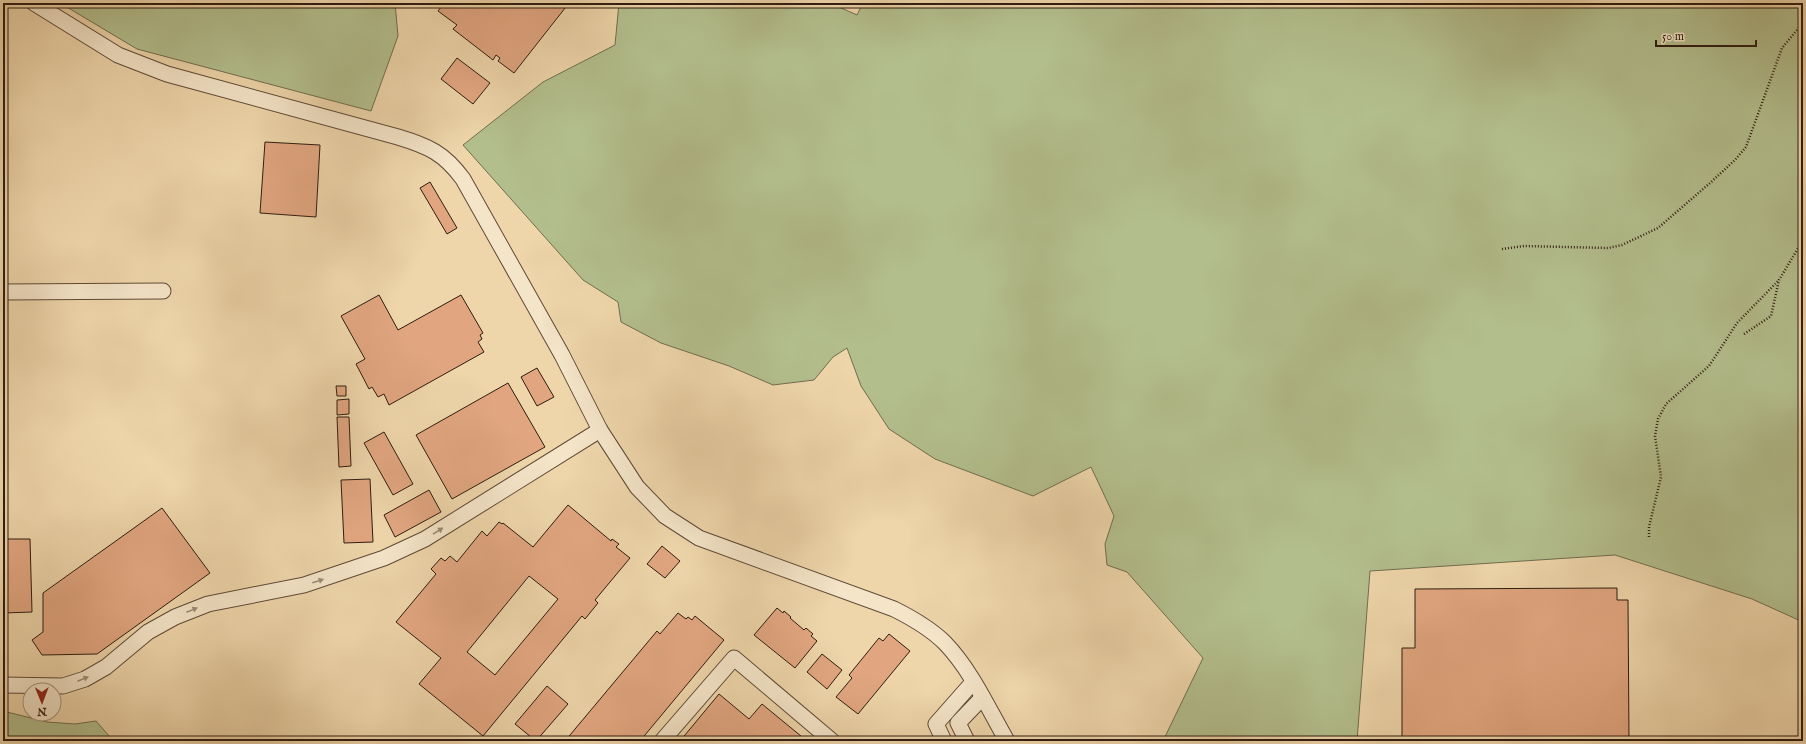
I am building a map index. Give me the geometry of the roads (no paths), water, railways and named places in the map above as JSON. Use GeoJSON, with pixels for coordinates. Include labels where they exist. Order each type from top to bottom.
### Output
{"type":"FeatureCollection","features":[{"type":"Feature","properties":{"kind":"street"},"geometry":{"type":"LineString","coordinates":[[34,3],[118,55],[167,74],[398,136],[438,152],[452,164],[463,179],[562,355],[600,430],[637,487],[665,516],[699,538],[894,609],[922,624],[945,643],[965,669],[1007,741]]}},
{"type":"Feature","properties":{"kind":"street"},"geometry":{"type":"LineString","coordinates":[[3,292],[163,291]]}},
{"type":"Feature","properties":{"kind":"street"},"geometry":{"type":"LineString","coordinates":[[3,685],[63,686],[85,679],[106,667],[148,632],[175,617],[208,604],[304,585],[384,558],[425,539],[600,430]]}},
{"type":"Feature","properties":{"kind":"street"},"geometry":{"type":"LineString","coordinates":[[662,741],[734,658],[832,741]]}},
{"type":"Feature","properties":{"kind":"street"},"geometry":{"type":"LineString","coordinates":[[944,741],[936,724],[973,682]]}},
{"type":"Feature","properties":{"kind":"street"},"geometry":{"type":"LineString","coordinates":[[967,741],[958,723],[982,698]]}}]}
